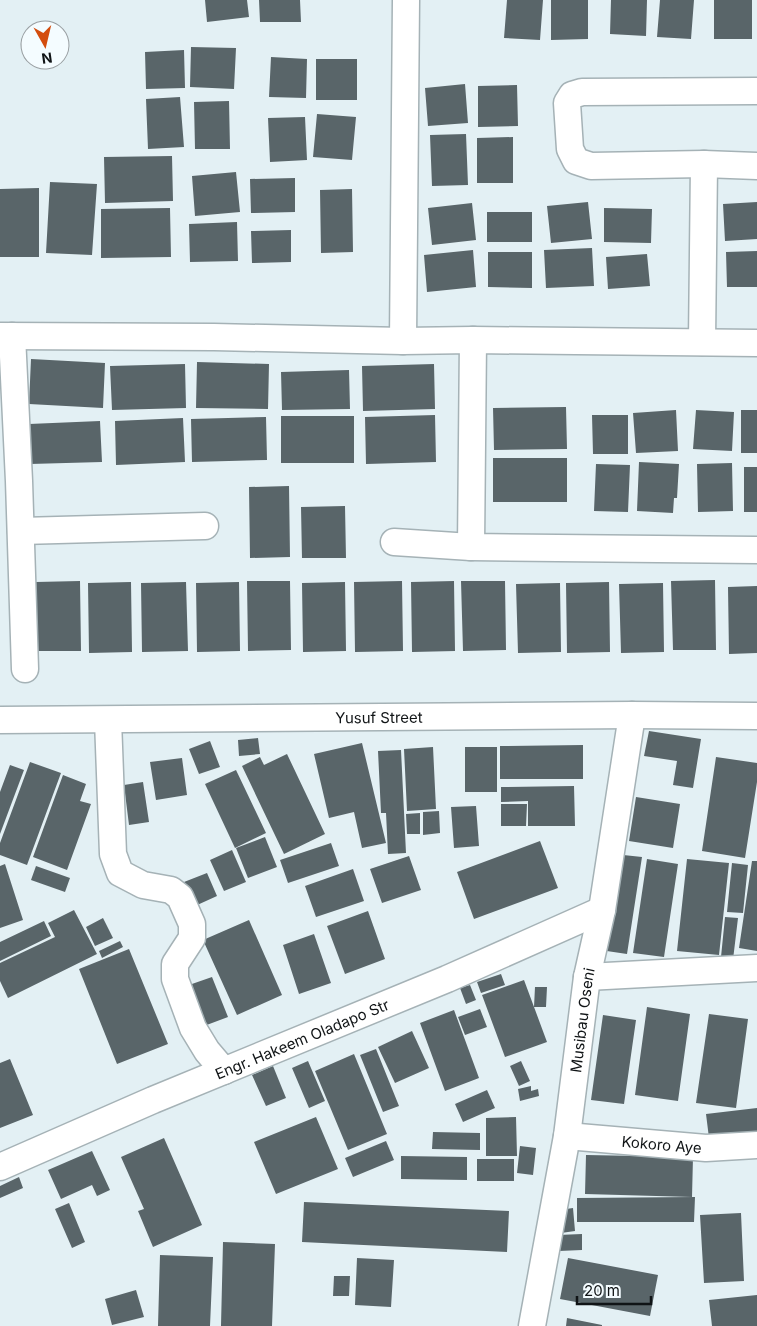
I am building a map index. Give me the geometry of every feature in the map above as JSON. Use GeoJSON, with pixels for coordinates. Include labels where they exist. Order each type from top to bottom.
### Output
{"type":"FeatureCollection","features":[{"type":"Feature","properties":{"kind":"street"},"geometry":{"type":"LineString","coordinates":[[404,341],[406,0]]}},
{"type":"Feature","properties":{"kind":"street"},"geometry":{"type":"LineString","coordinates":[[757,91],[582,92],[572,95],[567,103],[570,149],[576,161],[591,166],[704,164],[757,166]]}},
{"type":"Feature","properties":{"kind":"street"},"geometry":{"type":"LineString","coordinates":[[702,342],[704,164]]}},
{"type":"Feature","properties":{"kind":"street"},"geometry":{"type":"LineString","coordinates":[[25,670],[21,531],[10,481],[6,336],[757,343]]}},
{"type":"Feature","properties":{"kind":"street"},"geometry":{"type":"LineString","coordinates":[[471,547],[473,340]]}},
{"type":"Feature","properties":{"kind":"street"},"geometry":{"type":"LineString","coordinates":[[21,531],[205,526]]}},
{"type":"Feature","properties":{"kind":"street"},"geometry":{"type":"LineString","coordinates":[[394,542],[471,547],[757,550]]}},
{"type":"Feature","properties":{"kind":"street","name":"Yusuf Street"},"geometry":{"type":"LineString","coordinates":[[0,720],[632,715],[757,716]]}},
{"type":"Feature","properties":{"kind":"street","name":"Musibau Oseni"},"geometry":{"type":"LineString","coordinates":[[532,1326],[567,1136],[587,977],[602,910],[632,715]]}},
{"type":"Feature","properties":{"kind":"street"},"geometry":{"type":"LineString","coordinates":[[108,720],[113,854],[120,873],[143,884],[171,890],[180,897],[192,924],[192,938],[175,964],[175,979],[193,1028],[224,1072]]}},
{"type":"Feature","properties":{"kind":"street","name":"Engr. Hakeem Oladapo Str"},"geometry":{"type":"LineString","coordinates":[[0,1167],[153,1100],[447,979],[602,910]]}},
{"type":"Feature","properties":{"kind":"street"},"geometry":{"type":"LineString","coordinates":[[587,977],[757,968]]}},
{"type":"Feature","properties":{"kind":"street","name":"Kokoro Aye"},"geometry":{"type":"LineString","coordinates":[[567,1136],[706,1148],[757,1145]]}},
{"type":"Feature","properties":{"kind":"building"},"geometry":{"type":"Polygon","coordinates":[[[205,0],[247,0],[249,17],[207,22],[205,0]]]}},
{"type":"Feature","properties":{"kind":"building"},"geometry":{"type":"Polygon","coordinates":[[[259,0],[300,0],[301,22],[260,22],[259,0]]]}},
{"type":"Feature","properties":{"kind":"building"},"geometry":{"type":"Polygon","coordinates":[[[507,0],[543,0],[540,40],[504,38],[507,0]]]}},
{"type":"Feature","properties":{"kind":"building"},"geometry":{"type":"Polygon","coordinates":[[[551,0],[588,0],[588,39],[551,40],[551,0]]]}},
{"type":"Feature","properties":{"kind":"building"},"geometry":{"type":"Polygon","coordinates":[[[611,0],[647,0],[646,36],[610,34],[611,0]]]}},
{"type":"Feature","properties":{"kind":"building"},"geometry":{"type":"Polygon","coordinates":[[[660,0],[694,0],[691,39],[657,37],[660,0]]]}},
{"type":"Feature","properties":{"kind":"building"},"geometry":{"type":"Polygon","coordinates":[[[714,0],[752,0],[752,39],[714,39],[714,0]]]}},
{"type":"Feature","properties":{"kind":"building"},"geometry":{"type":"Polygon","coordinates":[[[191,47],[236,48],[234,89],[190,87],[191,47]]]}},
{"type":"Feature","properties":{"kind":"building"},"geometry":{"type":"Polygon","coordinates":[[[184,50],[185,88],[146,89],[145,52],[184,50]]]}},
{"type":"Feature","properties":{"kind":"building"},"geometry":{"type":"Polygon","coordinates":[[[271,57],[307,59],[306,98],[269,97],[271,57]]]}},
{"type":"Feature","properties":{"kind":"building"},"geometry":{"type":"Polygon","coordinates":[[[316,59],[357,59],[357,100],[316,100],[316,59]]]}},
{"type":"Feature","properties":{"kind":"building"},"geometry":{"type":"Polygon","coordinates":[[[465,84],[468,123],[428,126],[425,88],[465,84]]]}},
{"type":"Feature","properties":{"kind":"building"},"geometry":{"type":"Polygon","coordinates":[[[517,85],[518,126],[478,127],[478,86],[517,85]]]}},
{"type":"Feature","properties":{"kind":"building"},"geometry":{"type":"Polygon","coordinates":[[[180,97],[184,147],[148,149],[146,99],[180,97]]]}},
{"type":"Feature","properties":{"kind":"building"},"geometry":{"type":"Polygon","coordinates":[[[229,101],[230,149],[195,149],[194,102],[229,101]]]}},
{"type":"Feature","properties":{"kind":"building"},"geometry":{"type":"Polygon","coordinates":[[[317,114],[356,117],[352,160],[313,157],[317,114]]]}},
{"type":"Feature","properties":{"kind":"building"},"geometry":{"type":"Polygon","coordinates":[[[305,117],[307,160],[270,162],[268,118],[305,117]]]}},
{"type":"Feature","properties":{"kind":"building"},"geometry":{"type":"Polygon","coordinates":[[[466,134],[468,185],[432,186],[430,135],[466,134]]]}},
{"type":"Feature","properties":{"kind":"building"},"geometry":{"type":"Polygon","coordinates":[[[513,137],[513,183],[477,183],[477,138],[513,137]]]}},
{"type":"Feature","properties":{"kind":"building"},"geometry":{"type":"Polygon","coordinates":[[[172,156],[173,201],[105,203],[104,157],[172,156]]]}},
{"type":"Feature","properties":{"kind":"building"},"geometry":{"type":"Polygon","coordinates":[[[236,172],[240,212],[195,216],[192,176],[236,172]]]}},
{"type":"Feature","properties":{"kind":"building"},"geometry":{"type":"Polygon","coordinates":[[[295,178],[295,212],[251,213],[250,179],[295,178]]]}},
{"type":"Feature","properties":{"kind":"building"},"geometry":{"type":"Polygon","coordinates":[[[50,182],[97,184],[92,255],[46,253],[50,182]]]}},
{"type":"Feature","properties":{"kind":"building"},"geometry":{"type":"Polygon","coordinates":[[[39,188],[39,257],[0,257],[0,189],[39,188]]]}},
{"type":"Feature","properties":{"kind":"building"},"geometry":{"type":"Polygon","coordinates":[[[352,189],[353,252],[321,253],[320,190],[352,189]]]}},
{"type":"Feature","properties":{"kind":"building"},"geometry":{"type":"Polygon","coordinates":[[[588,202],[592,239],[551,243],[547,206],[588,202]]]}},
{"type":"Feature","properties":{"kind":"building"},"geometry":{"type":"Polygon","coordinates":[[[757,202],[757,239],[725,241],[723,204],[757,202]]]}},
{"type":"Feature","properties":{"kind":"building"},"geometry":{"type":"Polygon","coordinates":[[[472,203],[476,240],[432,245],[428,208],[472,203]]]}},
{"type":"Feature","properties":{"kind":"building"},"geometry":{"type":"Polygon","coordinates":[[[170,208],[171,257],[101,258],[101,209],[170,208]]]}},
{"type":"Feature","properties":{"kind":"building"},"geometry":{"type":"Polygon","coordinates":[[[604,208],[652,209],[651,243],[604,242],[604,208]]]}},
{"type":"Feature","properties":{"kind":"building"},"geometry":{"type":"Polygon","coordinates":[[[487,212],[532,212],[532,242],[487,242],[487,212]]]}},
{"type":"Feature","properties":{"kind":"building"},"geometry":{"type":"Polygon","coordinates":[[[237,222],[238,261],[190,262],[189,224],[237,222]]]}},
{"type":"Feature","properties":{"kind":"building"},"geometry":{"type":"Polygon","coordinates":[[[291,230],[291,262],[252,263],[251,231],[291,230]]]}},
{"type":"Feature","properties":{"kind":"building"},"geometry":{"type":"Polygon","coordinates":[[[592,248],[594,286],[546,288],[544,250],[592,248]]]}},
{"type":"Feature","properties":{"kind":"building"},"geometry":{"type":"Polygon","coordinates":[[[473,250],[476,287],[427,292],[424,255],[473,250]]]}},
{"type":"Feature","properties":{"kind":"building"},"geometry":{"type":"Polygon","coordinates":[[[757,251],[757,287],[727,287],[726,252],[757,251]]]}},
{"type":"Feature","properties":{"kind":"building"},"geometry":{"type":"Polygon","coordinates":[[[488,252],[532,252],[532,288],[488,287],[488,252]]]}},
{"type":"Feature","properties":{"kind":"building"},"geometry":{"type":"Polygon","coordinates":[[[647,254],[650,286],[608,289],[606,257],[647,254]]]}},
{"type":"Feature","properties":{"kind":"building"},"geometry":{"type":"Polygon","coordinates":[[[31,359],[105,363],[103,408],[29,404],[31,359]]]}},
{"type":"Feature","properties":{"kind":"building"},"geometry":{"type":"Polygon","coordinates":[[[197,362],[269,364],[268,409],[196,408],[197,362]]]}},
{"type":"Feature","properties":{"kind":"building"},"geometry":{"type":"Polygon","coordinates":[[[185,364],[186,408],[112,410],[110,366],[185,364]]]}},
{"type":"Feature","properties":{"kind":"building"},"geometry":{"type":"Polygon","coordinates":[[[434,364],[435,409],[363,411],[362,366],[434,364]]]}},
{"type":"Feature","properties":{"kind":"building"},"geometry":{"type":"Polygon","coordinates":[[[349,370],[350,409],[282,410],[281,372],[349,370]]]}},
{"type":"Feature","properties":{"kind":"building"},"geometry":{"type":"Polygon","coordinates":[[[566,407],[567,449],[494,450],[493,408],[566,407]]]}},
{"type":"Feature","properties":{"kind":"building"},"geometry":{"type":"Polygon","coordinates":[[[676,410],[678,451],[636,453],[633,413],[676,410]]]}},
{"type":"Feature","properties":{"kind":"building"},"geometry":{"type":"Polygon","coordinates":[[[696,410],[734,412],[732,451],[693,449],[696,410]]]}},
{"type":"Feature","properties":{"kind":"building"},"geometry":{"type":"Polygon","coordinates":[[[741,410],[757,410],[757,453],[741,453],[741,410]]]}},
{"type":"Feature","properties":{"kind":"building"},"geometry":{"type":"Polygon","coordinates":[[[435,415],[436,462],[366,464],[365,417],[435,415]]]}},
{"type":"Feature","properties":{"kind":"building"},"geometry":{"type":"Polygon","coordinates":[[[592,415],[628,415],[628,454],[593,454],[592,415]]]}},
{"type":"Feature","properties":{"kind":"building"},"geometry":{"type":"Polygon","coordinates":[[[281,416],[354,416],[354,463],[281,463],[281,416]]]}},
{"type":"Feature","properties":{"kind":"building"},"geometry":{"type":"Polygon","coordinates":[[[266,417],[267,460],[192,462],[191,419],[266,417]]]}},
{"type":"Feature","properties":{"kind":"building"},"geometry":{"type":"Polygon","coordinates":[[[183,418],[185,462],[116,465],[115,421],[183,418]]]}},
{"type":"Feature","properties":{"kind":"building"},"geometry":{"type":"Polygon","coordinates":[[[100,421],[102,462],[30,464],[29,424],[100,421]]]}},
{"type":"Feature","properties":{"kind":"building"},"geometry":{"type":"Polygon","coordinates":[[[493,458],[567,458],[567,502],[493,502],[493,458]]]}},
{"type":"Feature","properties":{"kind":"building"},"geometry":{"type":"Polygon","coordinates":[[[639,462],[679,464],[677,498],[674,498],[673,513],[637,511],[639,462]]]}},
{"type":"Feature","properties":{"kind":"building"},"geometry":{"type":"Polygon","coordinates":[[[732,463],[733,511],[698,512],[697,464],[732,463]]]}},
{"type":"Feature","properties":{"kind":"building"},"geometry":{"type":"Polygon","coordinates":[[[596,464],[630,465],[628,512],[594,511],[596,464]]]}},
{"type":"Feature","properties":{"kind":"building"},"geometry":{"type":"Polygon","coordinates":[[[744,467],[757,467],[757,512],[744,512],[744,467]]]}},
{"type":"Feature","properties":{"kind":"building"},"geometry":{"type":"Polygon","coordinates":[[[289,486],[290,557],[250,558],[249,487],[289,486]]]}},
{"type":"Feature","properties":{"kind":"building"},"geometry":{"type":"Polygon","coordinates":[[[345,506],[346,558],[302,558],[301,507],[345,506]]]}},
{"type":"Feature","properties":{"kind":"building"},"geometry":{"type":"Polygon","coordinates":[[[715,580],[716,650],[673,650],[671,581],[715,580]]]}},
{"type":"Feature","properties":{"kind":"building"},"geometry":{"type":"Polygon","coordinates":[[[80,581],[81,651],[37,651],[36,582],[80,581]]]}},
{"type":"Feature","properties":{"kind":"building"},"geometry":{"type":"Polygon","coordinates":[[[247,581],[290,581],[291,650],[248,651],[247,581]]]}},
{"type":"Feature","properties":{"kind":"building"},"geometry":{"type":"Polygon","coordinates":[[[402,581],[403,651],[355,652],[354,582],[402,581]]]}},
{"type":"Feature","properties":{"kind":"building"},"geometry":{"type":"Polygon","coordinates":[[[454,581],[455,651],[412,652],[411,582],[454,581]]]}},
{"type":"Feature","properties":{"kind":"building"},"geometry":{"type":"Polygon","coordinates":[[[461,581],[505,581],[506,650],[463,651],[461,581]]]}},
{"type":"Feature","properties":{"kind":"building"},"geometry":{"type":"Polygon","coordinates":[[[131,582],[132,652],[89,653],[88,583],[131,582]]]}},
{"type":"Feature","properties":{"kind":"building"},"geometry":{"type":"Polygon","coordinates":[[[186,582],[188,651],[142,652],[141,583],[186,582]]]}},
{"type":"Feature","properties":{"kind":"building"},"geometry":{"type":"Polygon","coordinates":[[[239,582],[240,651],[197,652],[196,583],[239,582]]]}},
{"type":"Feature","properties":{"kind":"building"},"geometry":{"type":"Polygon","coordinates":[[[345,582],[346,651],[303,652],[302,583],[345,582]]]}},
{"type":"Feature","properties":{"kind":"building"},"geometry":{"type":"Polygon","coordinates":[[[609,582],[610,652],[567,653],[566,583],[609,582]]]}},
{"type":"Feature","properties":{"kind":"building"},"geometry":{"type":"Polygon","coordinates":[[[560,583],[561,652],[518,653],[516,584],[560,583]]]}},
{"type":"Feature","properties":{"kind":"building"},"geometry":{"type":"Polygon","coordinates":[[[663,583],[664,652],[621,653],[619,584],[663,583]]]}},
{"type":"Feature","properties":{"kind":"building"},"geometry":{"type":"Polygon","coordinates":[[[757,586],[757,653],[729,654],[728,587],[757,586]]]}},
{"type":"Feature","properties":{"kind":"building"},"geometry":{"type":"Polygon","coordinates":[[[649,731],[701,739],[693,788],[673,785],[677,761],[644,756],[649,731]]]}},
{"type":"Feature","properties":{"kind":"building"},"geometry":{"type":"Polygon","coordinates":[[[258,738],[260,754],[239,756],[238,740],[258,738]]]}},
{"type":"Feature","properties":{"kind":"building"},"geometry":{"type":"Polygon","coordinates":[[[210,741],[220,767],[199,774],[189,749],[210,741]]]}},
{"type":"Feature","properties":{"kind":"building"},"geometry":{"type":"Polygon","coordinates":[[[362,743],[386,843],[362,848],[354,812],[329,818],[314,754],[362,743]]]}},
{"type":"Feature","properties":{"kind":"building"},"geometry":{"type":"Polygon","coordinates":[[[583,745],[583,779],[500,779],[500,746],[583,745]]]}},
{"type":"Feature","properties":{"kind":"building"},"geometry":{"type":"Polygon","coordinates":[[[433,747],[436,809],[407,811],[404,749],[433,747]]]}},
{"type":"Feature","properties":{"kind":"building"},"geometry":{"type":"Polygon","coordinates":[[[465,747],[497,747],[497,792],[465,792],[465,747]]]}},
{"type":"Feature","properties":{"kind":"building"},"geometry":{"type":"Polygon","coordinates":[[[401,750],[406,853],[388,854],[386,813],[381,813],[378,751],[401,750]]]}},
{"type":"Feature","properties":{"kind":"building"},"geometry":{"type":"Polygon","coordinates":[[[287,754],[325,834],[284,854],[242,766],[260,757],[264,765],[287,754]]]}},
{"type":"Feature","properties":{"kind":"building"},"geometry":{"type":"Polygon","coordinates":[[[716,757],[757,763],[757,782],[745,858],[702,851],[716,757]]]}},
{"type":"Feature","properties":{"kind":"building"},"geometry":{"type":"Polygon","coordinates":[[[182,758],[187,795],[156,800],[150,762],[182,758]]]}},
{"type":"Feature","properties":{"kind":"building"},"geometry":{"type":"Polygon","coordinates":[[[30,762],[61,773],[27,865],[0,855],[0,843],[30,762]]]}},
{"type":"Feature","properties":{"kind":"building"},"geometry":{"type":"Polygon","coordinates":[[[10,765],[24,770],[0,834],[0,792],[10,765]]]}},
{"type":"Feature","properties":{"kind":"building"},"geometry":{"type":"Polygon","coordinates":[[[236,770],[266,833],[235,848],[205,784],[236,770]]]}},
{"type":"Feature","properties":{"kind":"building"},"geometry":{"type":"Polygon","coordinates":[[[63,775],[86,784],[80,801],[91,804],[67,870],[33,857],[63,775]]]}},
{"type":"Feature","properties":{"kind":"building"},"geometry":{"type":"Polygon","coordinates":[[[143,782],[149,822],[129,825],[124,785],[143,782]]]}},
{"type":"Feature","properties":{"kind":"building"},"geometry":{"type":"Polygon","coordinates":[[[574,786],[575,826],[528,826],[528,801],[501,802],[501,787],[574,786]]]}},
{"type":"Feature","properties":{"kind":"building"},"geometry":{"type":"Polygon","coordinates":[[[636,797],[680,804],[673,848],[629,841],[636,797]]]}},
{"type":"Feature","properties":{"kind":"building"},"geometry":{"type":"Polygon","coordinates":[[[501,804],[527,804],[526,826],[501,826],[501,804]]]}},
{"type":"Feature","properties":{"kind":"building"},"geometry":{"type":"Polygon","coordinates":[[[476,806],[479,846],[454,848],[451,807],[476,806]]]}},
{"type":"Feature","properties":{"kind":"building"},"geometry":{"type":"Polygon","coordinates":[[[439,811],[440,833],[423,835],[423,812],[439,811]]]}},
{"type":"Feature","properties":{"kind":"building"},"geometry":{"type":"Polygon","coordinates":[[[420,813],[420,834],[407,834],[406,814],[420,813]]]}},
{"type":"Feature","properties":{"kind":"building"},"geometry":{"type":"Polygon","coordinates":[[[265,837],[277,867],[248,878],[236,848],[265,837]]]}},
{"type":"Feature","properties":{"kind":"building"},"geometry":{"type":"Polygon","coordinates":[[[540,841],[558,888],[474,919],[457,872],[540,841]]]}},
{"type":"Feature","properties":{"kind":"building"},"geometry":{"type":"Polygon","coordinates":[[[331,843],[339,866],[288,883],[280,860],[331,843]]]}},
{"type":"Feature","properties":{"kind":"building"},"geometry":{"type":"Polygon","coordinates":[[[232,850],[246,882],[224,891],[210,860],[232,850]]]}},
{"type":"Feature","properties":{"kind":"building"},"geometry":{"type":"Polygon","coordinates":[[[614,854],[642,857],[627,954],[600,950],[614,854]]]}},
{"type":"Feature","properties":{"kind":"building"},"geometry":{"type":"Polygon","coordinates":[[[409,856],[421,890],[382,903],[370,869],[409,856]]]}},
{"type":"Feature","properties":{"kind":"building"},"geometry":{"type":"Polygon","coordinates":[[[647,859],[678,864],[664,957],[633,953],[647,859]]]}},
{"type":"Feature","properties":{"kind":"building"},"geometry":{"type":"Polygon","coordinates":[[[687,859],[729,863],[719,955],[677,951],[687,859]]]}},
{"type":"Feature","properties":{"kind":"building"},"geometry":{"type":"Polygon","coordinates":[[[752,861],[757,861],[757,951],[739,948],[752,861]]]}},
{"type":"Feature","properties":{"kind":"building"},"geometry":{"type":"Polygon","coordinates":[[[732,863],[748,865],[743,913],[727,912],[732,863]]]}},
{"type":"Feature","properties":{"kind":"building"},"geometry":{"type":"Polygon","coordinates":[[[5,864],[23,920],[0,928],[0,866],[5,864]]]}},
{"type":"Feature","properties":{"kind":"building"},"geometry":{"type":"Polygon","coordinates":[[[36,866],[70,878],[65,892],[31,880],[36,866]]]}},
{"type":"Feature","properties":{"kind":"building"},"geometry":{"type":"Polygon","coordinates":[[[353,869],[364,901],[316,917],[305,886],[353,869]]]}},
{"type":"Feature","properties":{"kind":"building"},"geometry":{"type":"Polygon","coordinates":[[[207,873],[217,896],[195,906],[184,882],[207,873]]]}},
{"type":"Feature","properties":{"kind":"building"},"geometry":{"type":"Polygon","coordinates":[[[74,910],[97,954],[8,998],[0,981],[0,963],[55,937],[48,923],[74,910]]]}},
{"type":"Feature","properties":{"kind":"building"},"geometry":{"type":"Polygon","coordinates":[[[368,911],[385,959],[345,974],[327,926],[368,911]]]}},
{"type":"Feature","properties":{"kind":"building"},"geometry":{"type":"Polygon","coordinates":[[[725,917],[738,918],[732,968],[720,967],[725,917]]]}},
{"type":"Feature","properties":{"kind":"building"},"geometry":{"type":"Polygon","coordinates":[[[103,918],[113,938],[95,946],[86,927],[103,918]]]}},
{"type":"Feature","properties":{"kind":"building"},"geometry":{"type":"Polygon","coordinates":[[[249,920],[282,995],[237,1015],[203,940],[249,920]]]}},
{"type":"Feature","properties":{"kind":"building"},"geometry":{"type":"Polygon","coordinates":[[[44,921],[51,936],[0,961],[0,942],[44,921]]]}},
{"type":"Feature","properties":{"kind":"building"},"geometry":{"type":"Polygon","coordinates":[[[314,934],[331,983],[299,994],[283,945],[314,934]]]}},
{"type":"Feature","properties":{"kind":"building"},"geometry":{"type":"Polygon","coordinates":[[[120,941],[123,947],[102,958],[99,951],[120,941]]]}},
{"type":"Feature","properties":{"kind":"building"},"geometry":{"type":"Polygon","coordinates":[[[129,949],[168,1044],[117,1064],[79,969],[129,949]]]}},
{"type":"Feature","properties":{"kind":"building"},"geometry":{"type":"Polygon","coordinates":[[[501,974],[505,985],[481,993],[477,982],[501,974]]]}},
{"type":"Feature","properties":{"kind":"building"},"geometry":{"type":"Polygon","coordinates":[[[212,977],[228,1017],[204,1026],[189,985],[212,977]]]}},
{"type":"Feature","properties":{"kind":"building"},"geometry":{"type":"Polygon","coordinates":[[[524,980],[547,1042],[505,1057],[482,995],[524,980]]]}},
{"type":"Feature","properties":{"kind":"building"},"geometry":{"type":"Polygon","coordinates":[[[470,985],[476,1000],[466,1004],[460,988],[470,985]]]}},
{"type":"Feature","properties":{"kind":"building"},"geometry":{"type":"Polygon","coordinates":[[[535,987],[547,987],[546,1007],[534,1007],[535,987]]]}},
{"type":"Feature","properties":{"kind":"building"},"geometry":{"type":"Polygon","coordinates":[[[647,1007],[690,1014],[678,1101],[635,1095],[647,1007]]]}},
{"type":"Feature","properties":{"kind":"building"},"geometry":{"type":"Polygon","coordinates":[[[480,1009],[487,1027],[465,1035],[458,1017],[480,1009]]]}},
{"type":"Feature","properties":{"kind":"building"},"geometry":{"type":"Polygon","coordinates":[[[454,1010],[479,1078],[445,1091],[420,1023],[454,1010]]]}},
{"type":"Feature","properties":{"kind":"building"},"geometry":{"type":"Polygon","coordinates":[[[709,1014],[748,1019],[736,1108],[696,1103],[709,1014]]]}},
{"type":"Feature","properties":{"kind":"building"},"geometry":{"type":"Polygon","coordinates":[[[603,1015],[636,1020],[624,1104],[591,1100],[603,1015]]]}},
{"type":"Feature","properties":{"kind":"building"},"geometry":{"type":"Polygon","coordinates":[[[412,1031],[429,1068],[395,1083],[378,1047],[412,1031]]]}},
{"type":"Feature","properties":{"kind":"building"},"geometry":{"type":"Polygon","coordinates":[[[376,1049],[399,1106],[383,1112],[360,1055],[376,1049]]]}},
{"type":"Feature","properties":{"kind":"building"},"geometry":{"type":"Polygon","coordinates":[[[354,1054],[387,1134],[348,1150],[315,1071],[354,1054]]]}},
{"type":"Feature","properties":{"kind":"building"},"geometry":{"type":"Polygon","coordinates":[[[10,1059],[33,1115],[0,1128],[0,1063],[10,1059]]]}},
{"type":"Feature","properties":{"kind":"building"},"geometry":{"type":"Polygon","coordinates":[[[308,1061],[325,1101],[309,1108],[292,1068],[308,1061]]]}},
{"type":"Feature","properties":{"kind":"building"},"geometry":{"type":"Polygon","coordinates":[[[521,1061],[530,1081],[519,1086],[510,1066],[521,1061]]]}},
{"type":"Feature","properties":{"kind":"building"},"geometry":{"type":"Polygon","coordinates":[[[273,1066],[286,1098],[266,1106],[252,1075],[273,1066]]]}},
{"type":"Feature","properties":{"kind":"building"},"geometry":{"type":"Polygon","coordinates":[[[531,1086],[531,1091],[538,1089],[539,1096],[520,1101],[518,1089],[531,1086]]]}},
{"type":"Feature","properties":{"kind":"building"},"geometry":{"type":"Polygon","coordinates":[[[487,1090],[495,1108],[463,1122],[455,1104],[487,1090]]]}},
{"type":"Feature","properties":{"kind":"building"},"geometry":{"type":"Polygon","coordinates":[[[757,1108],[757,1140],[710,1146],[706,1114],[757,1108]]]}},
{"type":"Feature","properties":{"kind":"building"},"geometry":{"type":"Polygon","coordinates":[[[316,1117],[338,1169],[276,1194],[254,1142],[316,1117]]]}},
{"type":"Feature","properties":{"kind":"building"},"geometry":{"type":"Polygon","coordinates":[[[516,1117],[517,1156],[486,1156],[486,1118],[516,1117]]]}},
{"type":"Feature","properties":{"kind":"building"},"geometry":{"type":"Polygon","coordinates":[[[433,1132],[480,1133],[480,1150],[432,1149],[433,1132]]]}},
{"type":"Feature","properties":{"kind":"building"},"geometry":{"type":"Polygon","coordinates":[[[164,1138],[202,1225],[153,1247],[138,1211],[144,1209],[121,1157],[164,1138]]]}},
{"type":"Feature","properties":{"kind":"building"},"geometry":{"type":"Polygon","coordinates":[[[386,1141],[394,1160],[353,1177],[345,1158],[386,1141]]]}},
{"type":"Feature","properties":{"kind":"building"},"geometry":{"type":"Polygon","coordinates":[[[520,1146],[536,1148],[533,1175],[517,1173],[520,1146]]]}},
{"type":"Feature","properties":{"kind":"building"},"geometry":{"type":"Polygon","coordinates":[[[92,1151],[110,1190],[97,1196],[92,1185],[61,1199],[48,1170],[92,1151]]]}},
{"type":"Feature","properties":{"kind":"building"},"geometry":{"type":"Polygon","coordinates":[[[586,1155],[693,1157],[692,1197],[585,1194],[586,1155]]]}},
{"type":"Feature","properties":{"kind":"building"},"geometry":{"type":"Polygon","coordinates":[[[401,1156],[467,1157],[467,1180],[401,1179],[401,1156]]]}},
{"type":"Feature","properties":{"kind":"building"},"geometry":{"type":"Polygon","coordinates":[[[477,1159],[514,1159],[514,1181],[477,1181],[477,1159]]]}},
{"type":"Feature","properties":{"kind":"building"},"geometry":{"type":"Polygon","coordinates":[[[19,1177],[23,1188],[0,1198],[0,1186],[19,1177]]]}},
{"type":"Feature","properties":{"kind":"building"},"geometry":{"type":"Polygon","coordinates":[[[695,1197],[694,1222],[577,1222],[577,1198],[695,1197]]]}},
{"type":"Feature","properties":{"kind":"building"},"geometry":{"type":"Polygon","coordinates":[[[304,1202],[509,1211],[507,1252],[302,1242],[304,1202]]]}},
{"type":"Feature","properties":{"kind":"building"},"geometry":{"type":"Polygon","coordinates":[[[69,1203],[85,1242],[72,1248],[55,1209],[69,1203]]]}},
{"type":"Feature","properties":{"kind":"building"},"geometry":{"type":"Polygon","coordinates":[[[573,1208],[575,1231],[561,1233],[559,1210],[573,1208]]]}},
{"type":"Feature","properties":{"kind":"building"},"geometry":{"type":"Polygon","coordinates":[[[741,1213],[744,1281],[704,1283],[700,1215],[741,1213]]]}},
{"type":"Feature","properties":{"kind":"building"},"geometry":{"type":"Polygon","coordinates":[[[582,1234],[582,1250],[559,1251],[558,1235],[582,1234]]]}},
{"type":"Feature","properties":{"kind":"building"},"geometry":{"type":"Polygon","coordinates":[[[223,1242],[275,1244],[272,1326],[221,1326],[223,1242]]]}},
{"type":"Feature","properties":{"kind":"building"},"geometry":{"type":"Polygon","coordinates":[[[160,1255],[213,1257],[210,1326],[158,1326],[160,1255]]]}},
{"type":"Feature","properties":{"kind":"building"},"geometry":{"type":"Polygon","coordinates":[[[357,1258],[394,1260],[391,1307],[355,1305],[357,1258]]]}},
{"type":"Feature","properties":{"kind":"building"},"geometry":{"type":"Polygon","coordinates":[[[568,1258],[658,1275],[650,1316],[560,1299],[568,1258]]]}},
{"type":"Feature","properties":{"kind":"building"},"geometry":{"type":"Polygon","coordinates":[[[334,1276],[350,1276],[349,1296],[333,1296],[334,1276]]]}},
{"type":"Feature","properties":{"kind":"building"},"geometry":{"type":"Polygon","coordinates":[[[136,1290],[144,1317],[112,1325],[105,1299],[136,1290]]]}},
{"type":"Feature","properties":{"kind":"building"},"geometry":{"type":"Polygon","coordinates":[[[757,1295],[757,1326],[712,1326],[709,1300],[757,1295]]]}},
{"type":"Feature","properties":{"kind":"building"},"geometry":{"type":"Polygon","coordinates":[[[567,1318],[602,1325],[602,1326],[566,1326],[567,1318]]]}}]}
